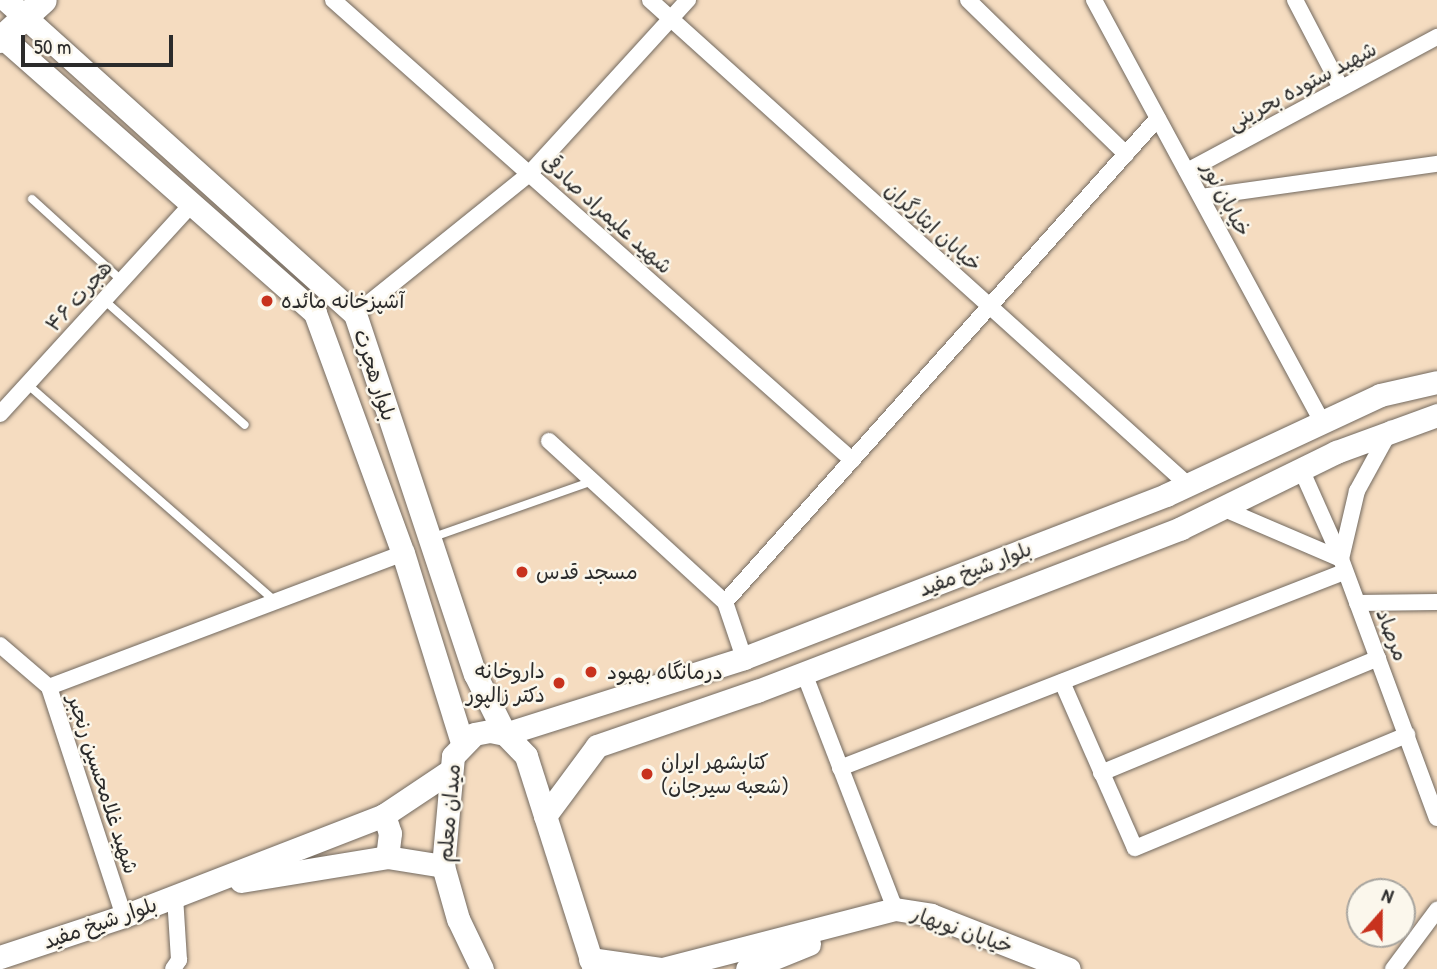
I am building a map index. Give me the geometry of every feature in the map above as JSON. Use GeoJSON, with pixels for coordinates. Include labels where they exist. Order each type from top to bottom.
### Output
{"type":"FeatureCollection","features":[{"type":"Feature","properties":{"kind":"main road"},"geometry":{"type":"LineString","coordinates":[[1,38],[25,6]]}},
{"type":"Feature","properties":{"kind":"street","name":"شهید علیمراد صادقی"},"geometry":{"type":"LineString","coordinates":[[333,0],[852,460]]}},
{"type":"Feature","properties":{"kind":"street","name":"خیابان ایثارگران"},"geometry":{"type":"LineString","coordinates":[[650,0],[1188,485]]}},
{"type":"Feature","properties":{"kind":"street"},"geometry":{"type":"LineString","coordinates":[[355,314],[529,174],[688,0]]}},
{"type":"Feature","properties":{"kind":"street"},"geometry":{"type":"LineString","coordinates":[[968,0],[1126,154]]}},
{"type":"Feature","properties":{"kind":"street","name":"خیابان نور"},"geometry":{"type":"LineString","coordinates":[[1094,0],[1321,419]]}},
{"type":"Feature","properties":{"kind":"street"},"geometry":{"type":"LineString","coordinates":[[1295,0],[1341,88]]}},
{"type":"Feature","properties":{"kind":"street","name":"بلوار هجرت"},"geometry":{"type":"LineString","coordinates":[[25,6],[355,314],[475,674],[505,734]]}},
{"type":"Feature","properties":{"kind":"street","name":"شهید ستوده بحرینی"},"geometry":{"type":"LineString","coordinates":[[1187,171],[1437,37]]}},
{"type":"Feature","properties":{"kind":"street","name":"بلوار هجرت"},"geometry":{"type":"LineString","coordinates":[[1,38],[315,313],[403,552],[462,743]]}},
{"type":"Feature","properties":{"kind":"street"},"geometry":{"type":"LineString","coordinates":[[725,602],[1158,118]]}},
{"type":"Feature","properties":{"kind":"street"},"geometry":{"type":"LineString","coordinates":[[1201,197],[1437,164]]}},
{"type":"Feature","properties":{"kind":"street","name":"هجرت ۴۶"},"geometry":{"type":"LineString","coordinates":[[1,411],[190,206]]}},
{"type":"Feature","properties":{"kind":"street","name":"بلوار شیخ مفید"},"geometry":{"type":"LineString","coordinates":[[505,734],[585,712],[744,657],[1188,485],[1321,419],[1380,395],[1437,382]]}},
{"type":"Feature","properties":{"kind":"street","name":"بلوار شیخ مفید"},"geometry":{"type":"LineString","coordinates":[[597,746],[804,673],[1181,528],[1301,469],[1391,429],[1437,415]]}},
{"type":"Feature","properties":{"kind":"street"},"geometry":{"type":"LineString","coordinates":[[1342,565],[1357,491],[1391,429]]}},
{"type":"Feature","properties":{"kind":"street"},"geometry":{"type":"LineString","coordinates":[[549,441],[725,602],[744,657]]}},
{"type":"Feature","properties":{"kind":"street","name":"مرصاد"},"geometry":{"type":"LineString","coordinates":[[1301,469],[1357,603],[1436,813]]}},
{"type":"Feature","properties":{"kind":"street"},"geometry":{"type":"LineString","coordinates":[[1222,508],[1342,565]]}},
{"type":"Feature","properties":{"kind":"street"},"geometry":{"type":"LineString","coordinates":[[49,687],[403,552]]}},
{"type":"Feature","properties":{"kind":"street"},"geometry":{"type":"LineString","coordinates":[[840,768],[1062,682],[1342,565]]}},
{"type":"Feature","properties":{"kind":"street"},"geometry":{"type":"LineString","coordinates":[[1357,603],[1437,602]]}},
{"type":"Feature","properties":{"kind":"street","name":"شهید غلامحسین رنجبر"},"geometry":{"type":"LineString","coordinates":[[0,645],[49,687],[124,916]]}},
{"type":"Feature","properties":{"kind":"street"},"geometry":{"type":"LineString","coordinates":[[1101,773],[1378,658]]}},
{"type":"Feature","properties":{"kind":"street"},"geometry":{"type":"LineString","coordinates":[[804,673],[895,909]]}},
{"type":"Feature","properties":{"kind":"street"},"geometry":{"type":"LineString","coordinates":[[1062,682],[1135,848],[1407,735]]}},
{"type":"Feature","properties":{"kind":"street"},"geometry":{"type":"LineString","coordinates":[[545,816],[597,746],[585,731],[585,712]]}},
{"type":"Feature","properties":{"kind":"street","name":"میدان معلم"},"geometry":{"type":"LineString","coordinates":[[482,969],[458,919],[443,866],[450,771],[462,743],[474,734],[505,734]]}},
{"type":"Feature","properties":{"kind":"street"},"geometry":{"type":"LineString","coordinates":[[505,734],[526,756],[592,964],[662,969],[895,909]]}},
{"type":"Feature","properties":{"kind":"street"},"geometry":{"type":"LineString","coordinates":[[200,887],[384,815],[450,771]]}},
{"type":"Feature","properties":{"kind":"street"},"geometry":{"type":"LineString","coordinates":[[384,815],[390,833],[387,857]]}},
{"type":"Feature","properties":{"kind":"street"},"geometry":{"type":"LineString","coordinates":[[200,887],[387,857],[443,866]]}},
{"type":"Feature","properties":{"kind":"street","name":"بلوار شیخ مفید"},"geometry":{"type":"LineString","coordinates":[[0,957],[124,916],[200,887]]}},
{"type":"Feature","properties":{"kind":"street"},"geometry":{"type":"LineString","coordinates":[[175,897],[182,966]]}},
{"type":"Feature","properties":{"kind":"street"},"geometry":{"type":"LineString","coordinates":[[747,969],[895,909]]}},
{"type":"Feature","properties":{"kind":"street","name":"خیابان نوبهار"},"geometry":{"type":"LineString","coordinates":[[895,909],[931,915],[1069,969]]}},
{"type":"Feature","properties":{"kind":"street"},"geometry":{"type":"LineString","coordinates":[[1393,969],[1437,910]]}},
{"type":"Feature","properties":{"kind":"lane"},"geometry":{"type":"LineString","coordinates":[[32,199],[122,281]]}},
{"type":"Feature","properties":{"kind":"lane"},"geometry":{"type":"LineString","coordinates":[[104,300],[245,425]]}},
{"type":"Feature","properties":{"kind":"lane"},"geometry":{"type":"LineString","coordinates":[[27,384],[275,601]]}},
{"type":"Feature","properties":{"kind":"lane"},"geometry":{"type":"LineString","coordinates":[[429,539],[593,481]]}},
{"type":"Feature","properties":{"kind":"place","name":"آشپزخانه مائده"},"geometry":{"type":"Point","coordinates":[267,301]}},
{"type":"Feature","properties":{"kind":"place","name":"مسجد قدس"},"geometry":{"type":"Point","coordinates":[522,572]}},
{"type":"Feature","properties":{"kind":"place","name":"درمانگاه بهبود"},"geometry":{"type":"Point","coordinates":[591,672]}},
{"type":"Feature","properties":{"kind":"place","name":"داروخانه دکتر زالپور"},"geometry":{"type":"Point","coordinates":[559,683]}},
{"type":"Feature","properties":{"kind":"place","name":"کتابشهر ایران (شعبه سیرجان)"},"geometry":{"type":"Point","coordinates":[647,774]}}]}
